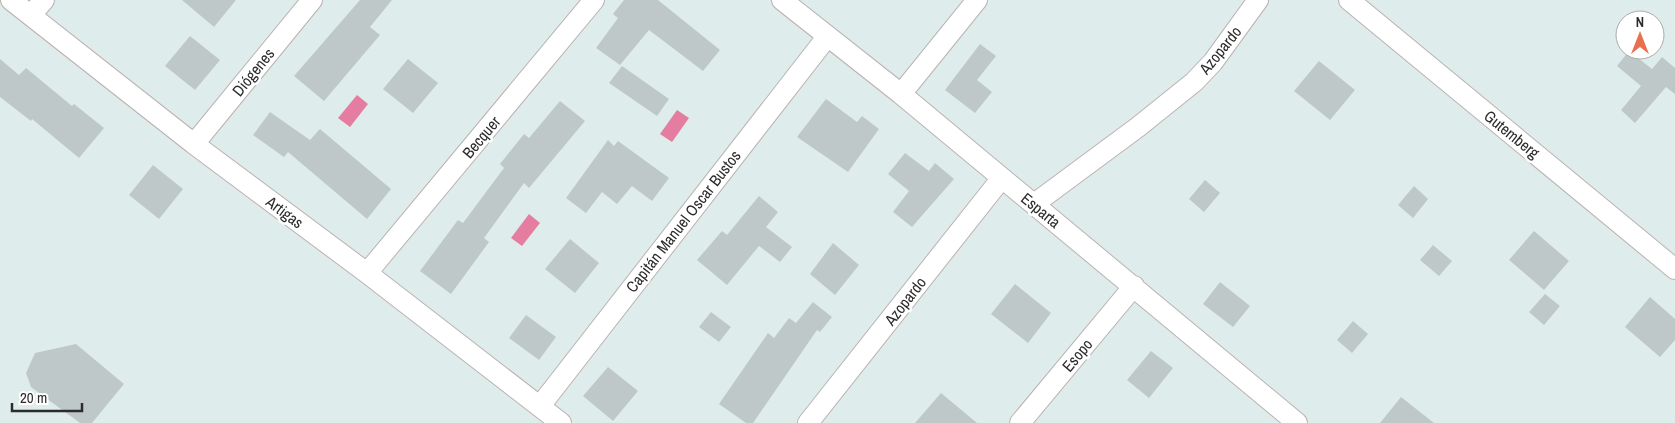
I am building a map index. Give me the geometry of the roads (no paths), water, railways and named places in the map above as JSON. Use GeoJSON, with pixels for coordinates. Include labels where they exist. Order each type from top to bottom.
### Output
{"type":"FeatureCollection","features":[{"type":"Feature","properties":{"kind":"street","name":"Artigas"},"geometry":{"type":"LineString","coordinates":[[11,0],[194,144],[367,273],[561,423]]}},
{"type":"Feature","properties":{"kind":"street"},"geometry":{"type":"LineString","coordinates":[[31,16],[44,0]]}},
{"type":"Feature","properties":{"kind":"street","name":"Diógenes"},"geometry":{"type":"LineString","coordinates":[[194,144],[312,0]]}},
{"type":"Feature","properties":{"kind":"street","name":"Becquer"},"geometry":{"type":"LineString","coordinates":[[367,273],[594,0]]}},
{"type":"Feature","properties":{"kind":"street","name":"Esparta"},"geometry":{"type":"LineString","coordinates":[[782,0],[901,94],[1134,286],[1290,421]]}},
{"type":"Feature","properties":{"kind":"street"},"geometry":{"type":"LineString","coordinates":[[901,94],[977,0]]}},
{"type":"Feature","properties":{"kind":"street","name":"Azopardo"},"geometry":{"type":"LineString","coordinates":[[1034,204],[1138,127],[1194,82],[1213,62],[1258,0]]}},
{"type":"Feature","properties":{"kind":"street","name":"Gutemberg"},"geometry":{"type":"LineString","coordinates":[[1349,0],[1675,268]]}},
{"type":"Feature","properties":{"kind":"street","name":"Capitán Manuel Oscar Bustos"},"geometry":{"type":"LineString","coordinates":[[540,406],[827,37]]}},
{"type":"Feature","properties":{"kind":"street","name":"Azopardo"},"geometry":{"type":"LineString","coordinates":[[808,423],[1001,178]]}},
{"type":"Feature","properties":{"kind":"street","name":"Esopo"},"geometry":{"type":"LineString","coordinates":[[1020,423],[1134,286]]}}]}
